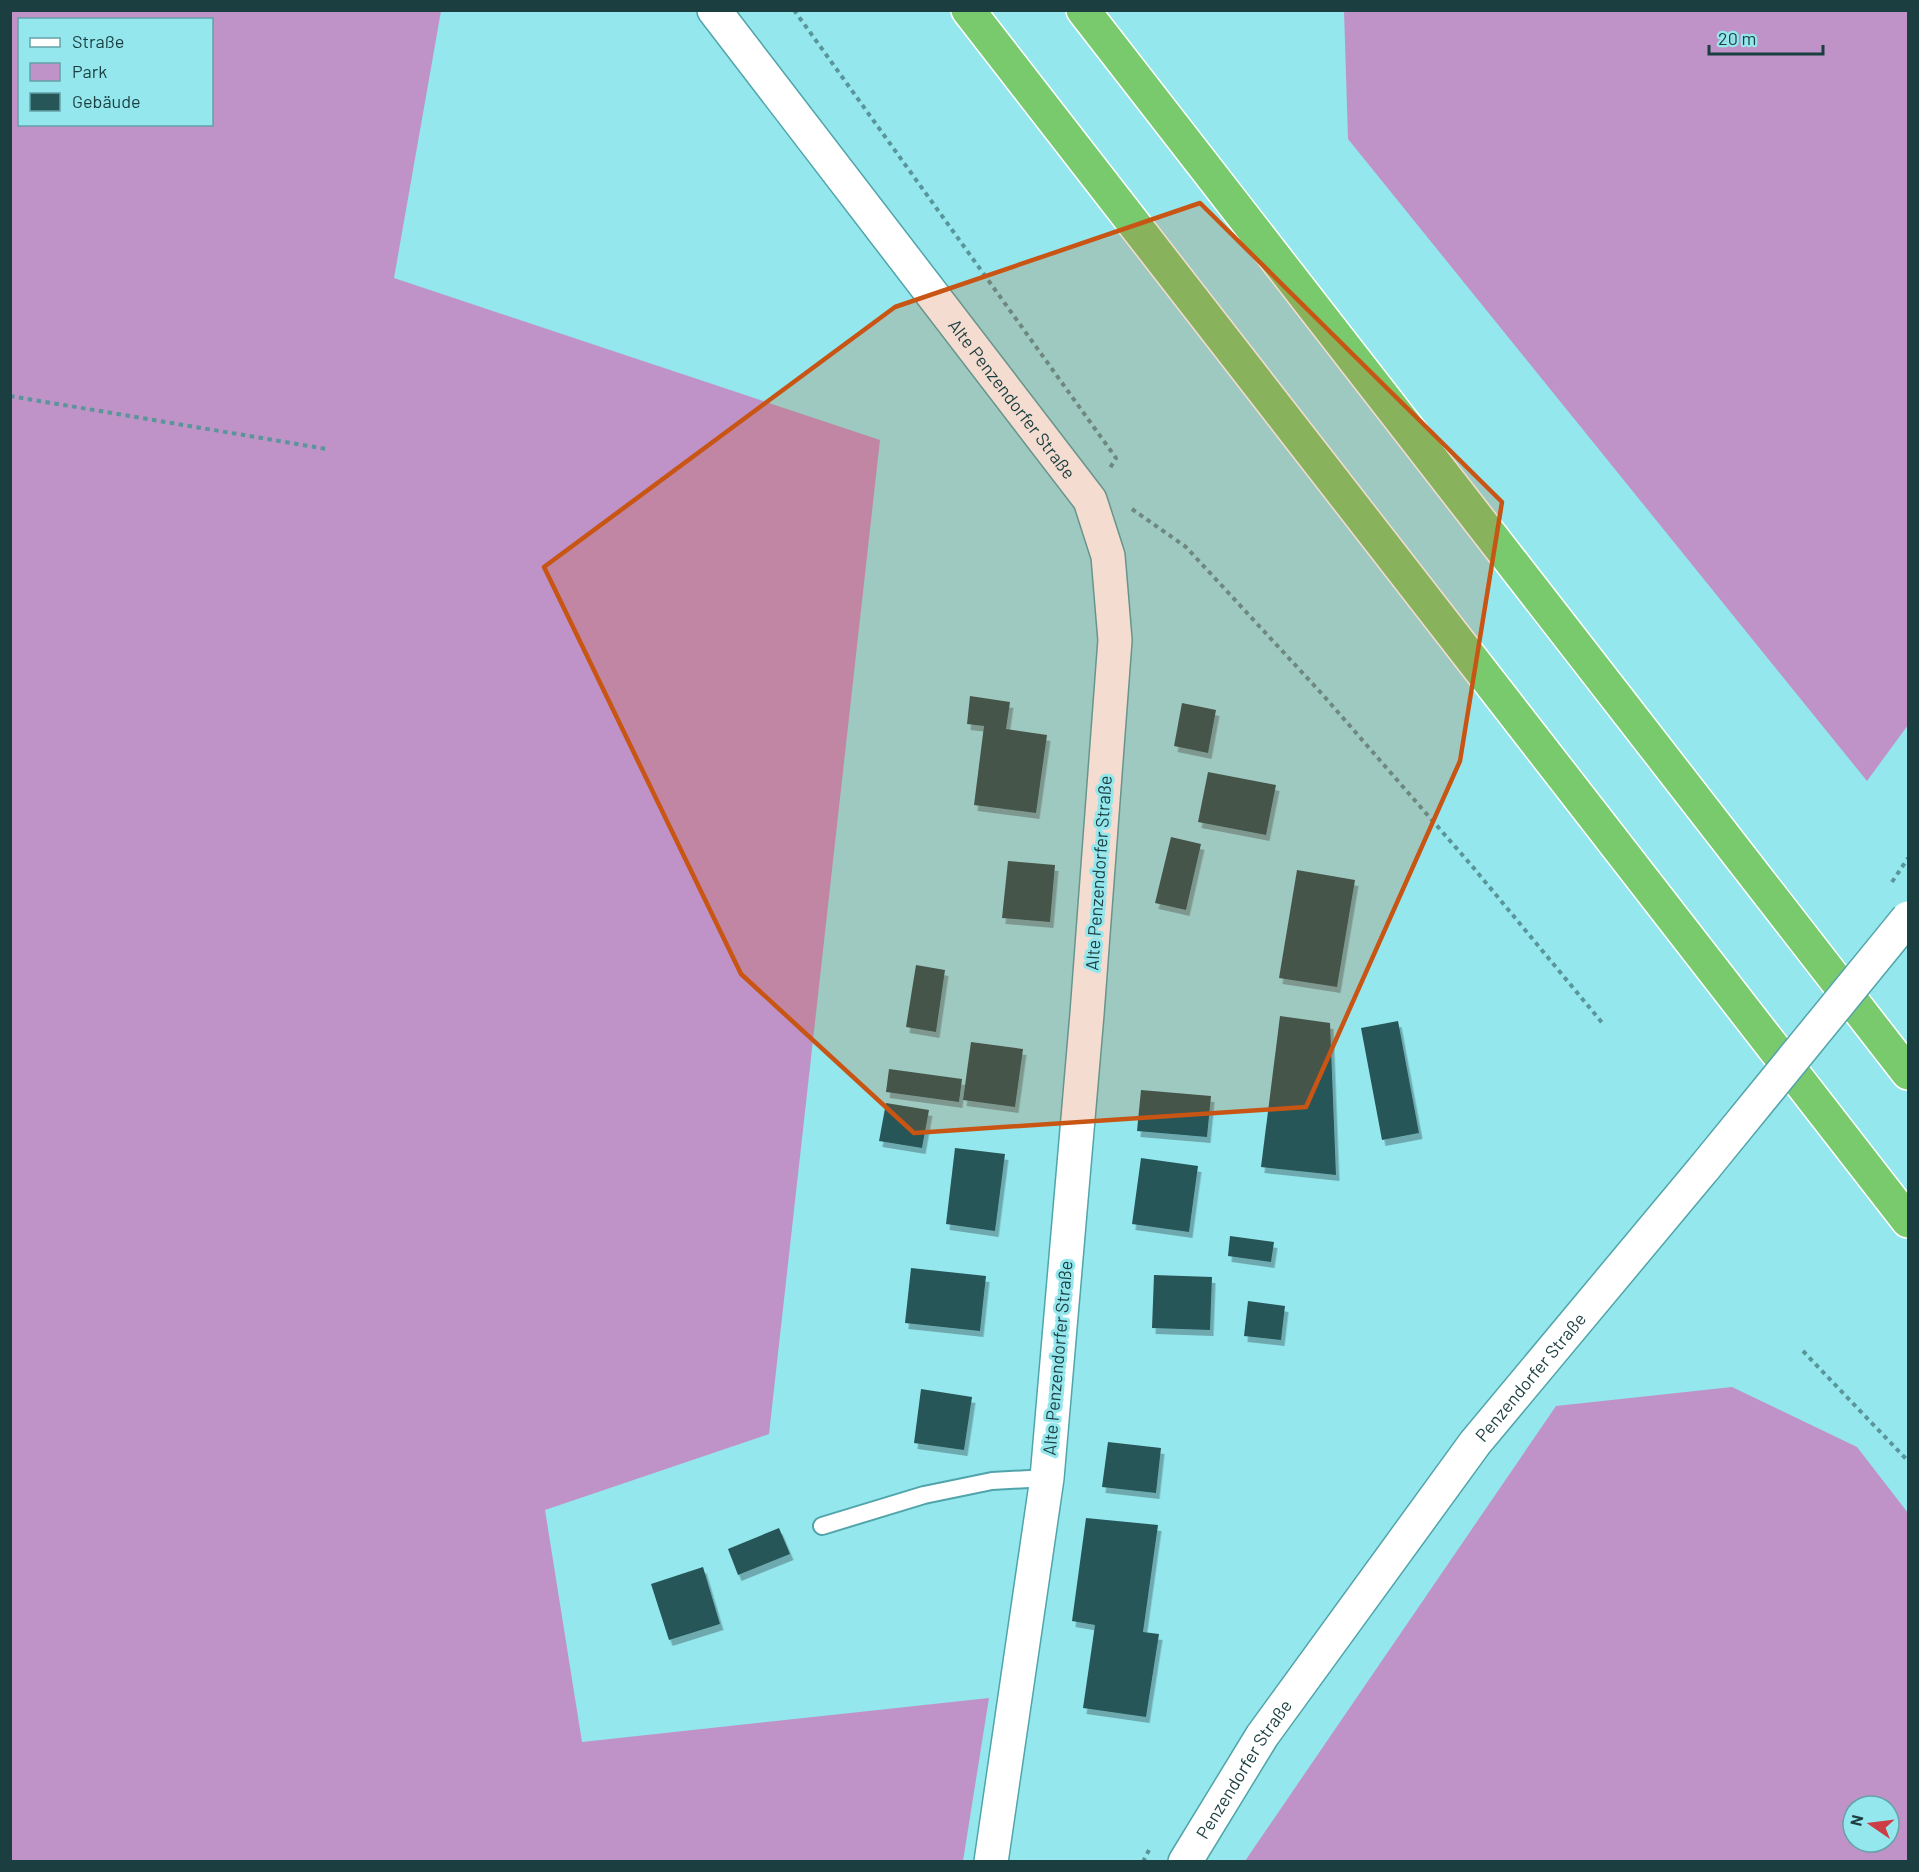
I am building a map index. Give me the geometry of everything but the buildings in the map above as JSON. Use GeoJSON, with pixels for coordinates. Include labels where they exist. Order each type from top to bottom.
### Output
{"type":"FeatureCollection","features":[{"type":"Feature","properties":{"kind":"highway"},"geometry":{"type":"LineString","coordinates":[[968,10],[1908,1221]]}},
{"type":"Feature","properties":{"kind":"highway"},"geometry":{"type":"LineString","coordinates":[[1083,10],[1908,1073]]}},
{"type":"Feature","properties":{"kind":"street","name":"Alte Penzendorfer Straße"},"geometry":{"type":"LineString","coordinates":[[714,10],[1090,500],[1108,556],[1115,640],[1087,1014],[1047,1478],[991,1862]]}},
{"type":"Feature","properties":{"kind":"street","name":"Penzendorfer Straße"},"geometry":{"type":"LineString","coordinates":[[1185,1862],[1262,1737],[1475,1443],[1705,1167],[1908,918]]}},
{"type":"Feature","properties":{"kind":"lane"},"geometry":{"type":"LineString","coordinates":[[822,1526],[924,1495],[992,1480],[1047,1478]]}},
{"type":"Feature","properties":{"kind":"path"},"geometry":{"type":"LineString","coordinates":[[794,10],[1116,458],[1090,500],[1134,510],[1186,548],[1323,695],[1472,866],[1604,1025]]}},
{"type":"Feature","properties":{"kind":"path"},"geometry":{"type":"LineString","coordinates":[[10,396],[327,449]]}},
{"type":"Feature","properties":{"kind":"path"},"geometry":{"type":"LineString","coordinates":[[1892,882],[1908,858]]}},
{"type":"Feature","properties":{"kind":"path"},"geometry":{"type":"LineString","coordinates":[[1803,1351],[1908,1461]]}},
{"type":"Feature","properties":{"kind":"highlighted area"},"geometry":{"type":"Polygon","coordinates":[[[1200,203],[1502,502],[1460,761],[1306,1107],[914,1133],[741,974],[544,567],[895,307],[1200,203]]]}},
{"type":"Feature","properties":{"kind":"green space"},"geometry":{"type":"Polygon","coordinates":[[[11,10],[441,11],[394,278],[880,440],[769,1434],[545,1510],[582,1742],[989,1698],[963,1861],[11,1861],[11,10]]]}},
{"type":"Feature","properties":{"kind":"green space"},"geometry":{"type":"Polygon","coordinates":[[[1344,11],[1908,11],[1908,725],[1867,781],[1348,139],[1344,11]]]}},
{"type":"Feature","properties":{"kind":"green space"},"geometry":{"type":"Polygon","coordinates":[[[1732,1387],[1857,1447],[1908,1513],[1908,1861],[1245,1861],[1556,1406],[1732,1387]]]}}]}
